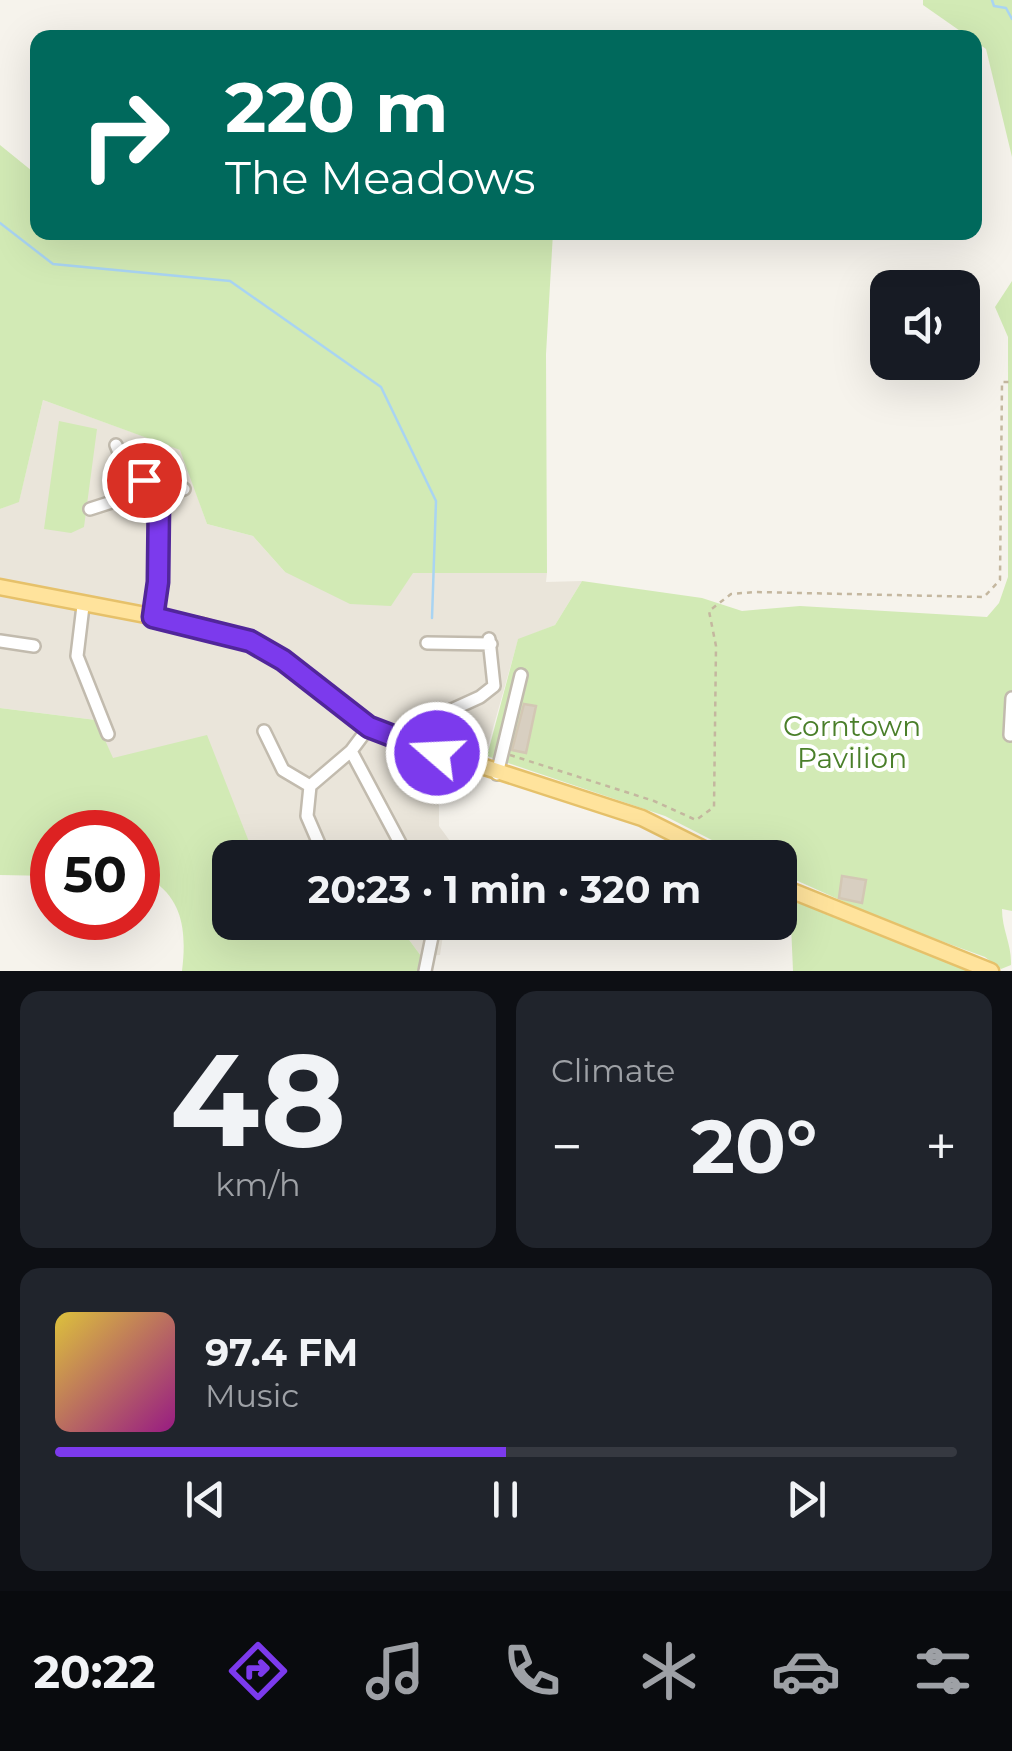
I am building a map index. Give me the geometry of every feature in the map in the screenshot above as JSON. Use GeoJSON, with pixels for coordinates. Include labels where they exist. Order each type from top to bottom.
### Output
{"type":"FeatureCollection","features":[{"type":"Feature","properties":{"kind":"main road"},"geometry":{"type":"LineString","coordinates":[[0,587],[250,641],[283,660],[369,727],[497,774],[642,818],[686,840]]}},
{"type":"Feature","properties":{"kind":"main road"},"geometry":{"type":"LineString","coordinates":[[797,893],[991,971]]}},
{"type":"Feature","properties":{"kind":"street"},"geometry":{"type":"LineString","coordinates":[[116,445],[129,477],[121,499]]}},
{"type":"Feature","properties":{"kind":"street"},"geometry":{"type":"LineString","coordinates":[[129,477],[144,480],[159,496],[158,582],[153,617]]}},
{"type":"Feature","properties":{"kind":"street"},"geometry":{"type":"LineString","coordinates":[[159,496],[184,488]]}},
{"type":"Feature","properties":{"kind":"street"},"geometry":{"type":"LineString","coordinates":[[90,509],[121,499]]}},
{"type":"Feature","properties":{"kind":"street"},"geometry":{"type":"LineString","coordinates":[[121,499],[128,507],[158,516]]}},
{"type":"Feature","properties":{"kind":"street"},"geometry":{"type":"LineString","coordinates":[[84,606],[77,656],[108,734]]}},
{"type":"Feature","properties":{"kind":"street"},"geometry":{"type":"LineString","coordinates":[[0,641],[34,646]]}},
{"type":"Feature","properties":{"kind":"street"},"geometry":{"type":"LineString","coordinates":[[426,643],[490,642],[494,686],[480,698],[447,712],[437,753]]}},
{"type":"Feature","properties":{"kind":"street"},"geometry":{"type":"LineString","coordinates":[[497,774],[521,675]]}},
{"type":"Feature","properties":{"kind":"street"},"geometry":{"type":"LineString","coordinates":[[1010,735],[1012,698]]}},
{"type":"Feature","properties":{"kind":"street"},"geometry":{"type":"LineString","coordinates":[[318,840],[307,816],[310,786],[351,752],[369,727]]}},
{"type":"Feature","properties":{"kind":"street"},"geometry":{"type":"LineString","coordinates":[[264,731],[283,770],[310,786]]}},
{"type":"Feature","properties":{"kind":"street"},"geometry":{"type":"LineString","coordinates":[[351,752],[398,840]]}},
{"type":"Feature","properties":{"kind":"street"},"geometry":{"type":"LineString","coordinates":[[425,971],[431,940]]}},
{"type":"Feature","properties":{"kind":"path"},"geometry":{"type":"LineString","coordinates":[[502,754],[526,757],[654,801],[696,820],[714,807],[716,646],[709,612],[731,594],[754,592],[984,596],[1000,580],[1002,382],[1012,382]]}},
{"type":"Feature","properties":{"kind":"shaded area"},"geometry":{"type":"Polygon","coordinates":[[[43,400],[181,450],[207,524],[253,536],[285,572],[547,573],[546,582],[582,581],[555,625],[518,640],[478,781],[454,778],[439,785],[439,826],[449,840],[248,840],[245,834],[112,758],[96,720],[0,708],[0,509],[19,501],[43,400]]]}},
{"type":"Feature","properties":{"kind":"shaded area"},"geometry":{"type":"Polygon","coordinates":[[[409,940],[442,940],[440,955],[421,956],[409,940]]]}},
{"type":"Feature","properties":{"kind":"green space"},"geometry":{"type":"Polygon","coordinates":[[[923,0],[1012,0],[1012,157],[986,49],[982,46],[982,30],[959,30],[923,5],[923,0]]]}},
{"type":"Feature","properties":{"kind":"green space"},"geometry":{"type":"Polygon","coordinates":[[[0,145],[30,169],[30,240],[553,240],[546,354],[547,573],[413,573],[391,606],[350,604],[285,572],[253,536],[207,524],[180,450],[43,400],[19,502],[0,509],[0,145]]]}},
{"type":"Feature","properties":{"kind":"green space","name":"Corntown Pavilion"},"geometry":{"type":"Polygon","coordinates":[[[1012,281],[1012,911],[1002,909],[1011,965],[1001,969],[985,957],[889,922],[797,881],[797,840],[712,840],[665,816],[487,756],[518,639],[555,625],[582,581],[702,598],[742,611],[800,606],[987,617],[999,603],[1008,577],[1008,337],[995,307],[1012,281]]]}},
{"type":"Feature","properties":{"kind":"green space"},"geometry":{"type":"Polygon","coordinates":[[[59,421],[97,429],[84,527],[71,533],[44,529],[59,421]]]}},
{"type":"Feature","properties":{"kind":"green space"},"geometry":{"type":"Polygon","coordinates":[[[0,708],[96,720],[113,758],[207,735],[248,840],[212,840],[212,940],[409,940],[421,956],[421,971],[182,971],[181,922],[173,901],[160,886],[160,810],[30,810],[30,876],[0,875],[0,708]]]}},
{"type":"Feature","properties":{"kind":"green space"},"geometry":{"type":"Polygon","coordinates":[[[797,898],[983,971],[793,971],[792,940],[797,940],[797,898]]]}},
{"type":"Feature","properties":{"kind":"building"},"geometry":{"type":"Polygon","coordinates":[[[524,704],[536,706],[526,753],[512,750],[524,704]]]}},
{"type":"Feature","properties":{"kind":"building"},"geometry":{"type":"Polygon","coordinates":[[[842,876],[866,880],[862,903],[839,898],[842,876]]]}},
{"type":"Feature","properties":{"kind":"waterway"},"geometry":{"type":"LineString","coordinates":[[992,0],[994,6],[1006,8],[1012,19]]}},
{"type":"Feature","properties":{"kind":"waterway"},"geometry":{"type":"LineString","coordinates":[[0,223],[53,264],[230,281],[381,387],[436,501],[432,618]]}},
{"type":"Feature","properties":{"kind":"route"},"geometry":{"type":"LineString","coordinates":[[144,480],[154,486],[159,496],[158,582],[153,617],[203,626],[250,641],[283,660],[369,727],[437,753]]}}]}
